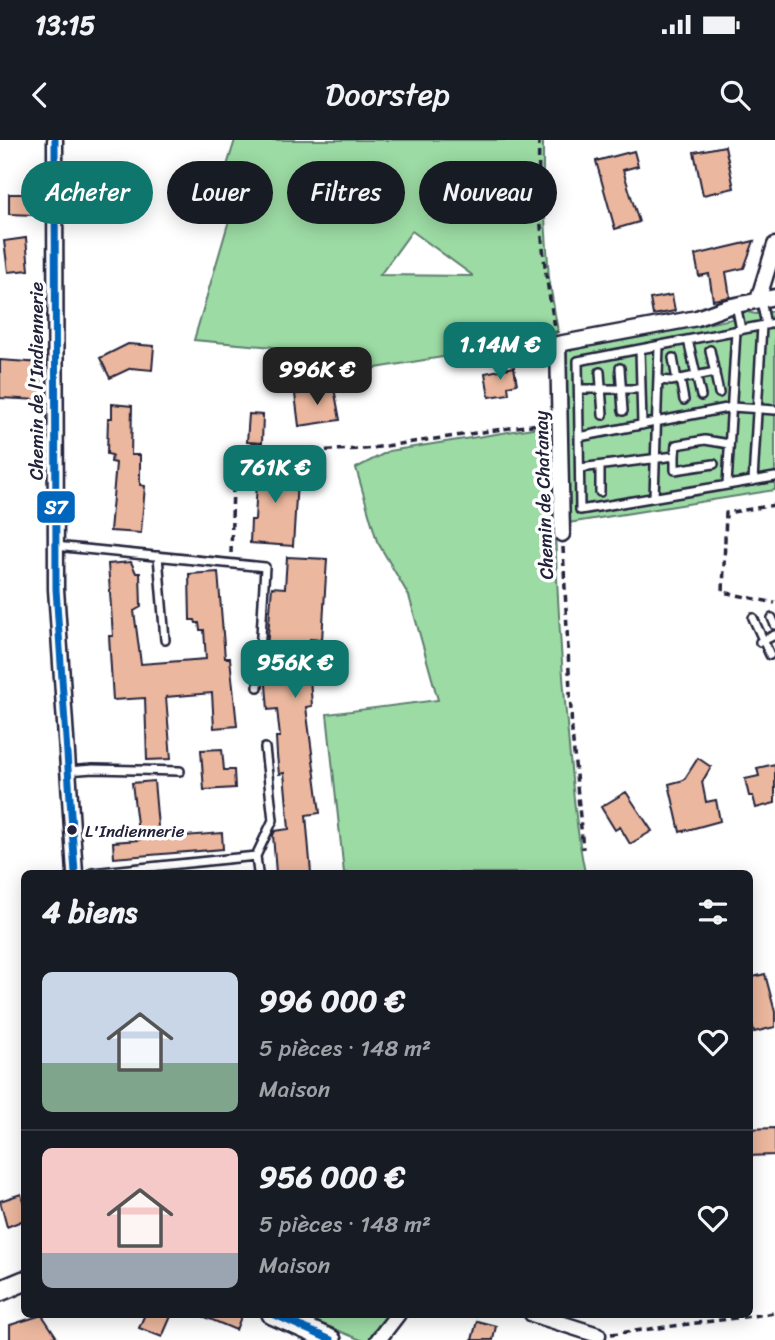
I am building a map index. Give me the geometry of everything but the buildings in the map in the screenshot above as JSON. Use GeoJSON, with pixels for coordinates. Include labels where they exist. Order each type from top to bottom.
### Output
{"type":"FeatureCollection","features":[{"type":"Feature","properties":{"kind":"street","name":"Chemin de l'Indiennerie"},"geometry":{"type":"LineString","coordinates":[[55,140],[55,546],[66,771],[75,870]]}},
{"type":"Feature","properties":{"kind":"street"},"geometry":{"type":"LineString","coordinates":[[558,344],[697,318],[736,304],[765,299],[775,245]]}},
{"type":"Feature","properties":{"kind":"street","name":"Chemin de Chatanay"},"geometry":{"type":"LineString","coordinates":[[558,344],[562,534]]}},
{"type":"Feature","properties":{"kind":"street"},"geometry":{"type":"LineString","coordinates":[[0,1291],[21,1282]]}},
{"type":"Feature","properties":{"kind":"street"},"geometry":{"type":"LineString","coordinates":[[281,1318],[331,1340]]}},
{"type":"Feature","properties":{"kind":"street"},"geometry":{"type":"LineString","coordinates":[[378,1340],[394,1318]]}},
{"type":"Feature","properties":{"kind":"street"},"geometry":{"type":"LineString","coordinates":[[545,1318],[598,1335]]}},
{"type":"Feature","properties":{"kind":"lane"},"geometry":{"type":"LineString","coordinates":[[753,481],[765,299]]}},
{"type":"Feature","properties":{"kind":"lane"},"geometry":{"type":"LineString","coordinates":[[727,485],[739,330],[736,304]]}},
{"type":"Feature","properties":{"kind":"lane"},"geometry":{"type":"LineString","coordinates":[[775,323],[578,361],[580,510],[775,477]]}},
{"type":"Feature","properties":{"kind":"lane"},"geometry":{"type":"LineString","coordinates":[[688,340],[701,396]]}},
{"type":"Feature","properties":{"kind":"lane"},"geometry":{"type":"LineString","coordinates":[[654,497],[659,346]]}},
{"type":"Feature","properties":{"kind":"lane"},"geometry":{"type":"LineString","coordinates":[[640,349],[642,425]]}},
{"type":"Feature","properties":{"kind":"lane"},"geometry":{"type":"LineString","coordinates":[[710,350],[719,393]]}},
{"type":"Feature","properties":{"kind":"lane"},"geometry":{"type":"LineString","coordinates":[[673,358],[684,400]]}},
{"type":"Feature","properties":{"kind":"lane"},"geometry":{"type":"LineString","coordinates":[[620,368],[623,411]]}},
{"type":"Feature","properties":{"kind":"lane"},"geometry":{"type":"LineString","coordinates":[[600,372],[603,415]]}},
{"type":"Feature","properties":{"kind":"lane"},"geometry":{"type":"LineString","coordinates":[[658,380],[715,372]]}},
{"type":"Feature","properties":{"kind":"lane"},"geometry":{"type":"LineString","coordinates":[[579,389],[641,389]]}},
{"type":"Feature","properties":{"kind":"lane"},"geometry":{"type":"LineString","coordinates":[[579,437],[732,407],[775,410]]}},
{"type":"Feature","properties":{"kind":"lane"},"geometry":{"type":"LineString","coordinates":[[714,464],[675,470],[676,445],[705,440],[729,444]]}},
{"type":"Feature","properties":{"kind":"lane"},"geometry":{"type":"LineString","coordinates":[[580,468],[675,456]]}},
{"type":"Feature","properties":{"kind":"lane"},"geometry":{"type":"LineString","coordinates":[[600,466],[600,492]]}},
{"type":"Feature","properties":{"kind":"lane"},"geometry":{"type":"LineString","coordinates":[[55,546],[265,567],[258,687]]}},
{"type":"Feature","properties":{"kind":"lane"},"geometry":{"type":"LineString","coordinates":[[158,555],[165,640]]}},
{"type":"Feature","properties":{"kind":"lane"},"geometry":{"type":"LineString","coordinates":[[754,618],[761,641],[770,655]]}},
{"type":"Feature","properties":{"kind":"lane"},"geometry":{"type":"LineString","coordinates":[[761,641],[775,635]]}},
{"type":"Feature","properties":{"kind":"lane"},"geometry":{"type":"LineString","coordinates":[[258,870],[256,856],[273,820],[265,748]]}},
{"type":"Feature","properties":{"kind":"lane"},"geometry":{"type":"LineString","coordinates":[[66,771],[180,771]]}},
{"type":"Feature","properties":{"kind":"lane"},"geometry":{"type":"LineString","coordinates":[[121,870],[256,856]]}},
{"type":"Feature","properties":{"kind":"path"},"geometry":{"type":"LineString","coordinates":[[539,140],[537,192],[548,290],[558,344]]}},
{"type":"Feature","properties":{"kind":"path"},"geometry":{"type":"LineString","coordinates":[[231,563],[234,453],[365,449],[561,421]]}},
{"type":"Feature","properties":{"kind":"path"},"geometry":{"type":"LineString","coordinates":[[775,505],[726,513],[723,592],[775,603]]}},
{"type":"Feature","properties":{"kind":"path","name":"Chemin de Chatanay"},"geometry":{"type":"LineString","coordinates":[[562,534],[572,732],[583,849]]}},
{"type":"Feature","properties":{"kind":"path"},"geometry":{"type":"LineString","coordinates":[[753,1316],[775,1313]]}},
{"type":"Feature","properties":{"kind":"path"},"geometry":{"type":"LineString","coordinates":[[598,1335],[735,1318]]}},
{"type":"Feature","properties":{"kind":"green space"},"geometry":{"type":"Polygon","coordinates":[[[235,140],[543,140],[543,161],[419,161],[419,224],[545,224],[549,278],[558,332],[545,340],[376,368],[279,378],[273,347],[194,340],[228,224],[273,224],[273,161],[228,161],[235,140]],[[412,231],[380,275],[472,276],[412,231]]]}},
{"type":"Feature","properties":{"kind":"green space"},"geometry":{"type":"Polygon","coordinates":[[[742,311],[756,314],[775,311],[775,490],[568,523],[567,351],[732,319],[732,313],[742,311]]]}},
{"type":"Feature","properties":{"kind":"green space"},"geometry":{"type":"Polygon","coordinates":[[[552,425],[562,658],[575,805],[584,870],[344,870],[327,714],[438,700],[409,596],[377,541],[356,468],[389,451],[552,425]]]}},
{"type":"Feature","properties":{"kind":"green space"},"geometry":{"type":"Polygon","coordinates":[[[308,1318],[387,1318],[370,1340],[361,1340],[308,1318]]]}},
{"type":"Feature","properties":{"kind":"transit line","name":"S7"},"geometry":{"type":"LineString","coordinates":[[55,140],[56,589],[75,870]]}},
{"type":"Feature","properties":{"kind":"transit line","name":"S7"},"geometry":{"type":"LineString","coordinates":[[282,1318],[331,1340]]}},
{"type":"Feature","properties":{"kind":"place","name":"L'Indiennerie"},"geometry":{"type":"Point","coordinates":[72,830]}}]}
